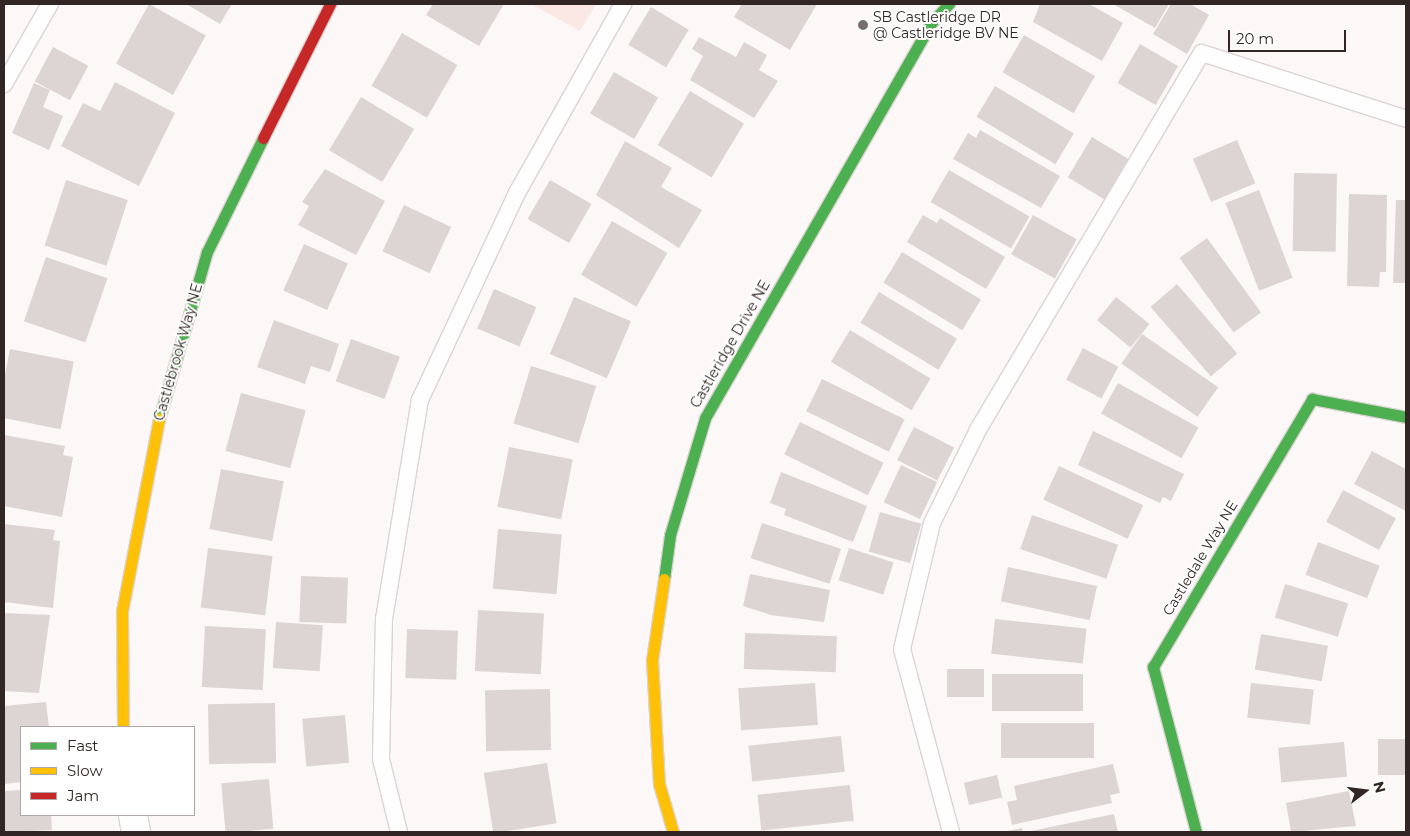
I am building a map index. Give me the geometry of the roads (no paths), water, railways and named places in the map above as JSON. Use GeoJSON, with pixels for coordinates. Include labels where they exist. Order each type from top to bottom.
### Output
{"type":"FeatureCollection","features":[{"type":"Feature","properties":{"kind":"street","name":"Castlebrook Way NE"},"geometry":{"type":"LineString","coordinates":[[122,726],[122,611],[162,405],[207,252],[330,4]]}},
{"type":"Feature","properties":{"kind":"street","name":"Castleridge Drive NE"},"geometry":{"type":"LineString","coordinates":[[932,22],[934,4]]}},
{"type":"Feature","properties":{"kind":"street","name":"Castleridge Drive NE"},"geometry":{"type":"LineString","coordinates":[[673,832],[660,784],[652,660],[670,535],[705,418],[932,22],[949,4]]}},
{"type":"Feature","properties":{"kind":"street","name":"Castledale Way NE"},"geometry":{"type":"LineString","coordinates":[[1196,832],[1153,667],[1312,399],[1406,417]]}},
{"type":"Feature","properties":{"kind":"street"},"geometry":{"type":"LineString","coordinates":[[133,816],[136,832]]}},
{"type":"Feature","properties":{"kind":"lane"},"geometry":{"type":"LineString","coordinates":[[4,84],[50,4]]}},
{"type":"Feature","properties":{"kind":"lane"},"geometry":{"type":"LineString","coordinates":[[399,832],[381,759],[384,619],[420,400],[517,193],[624,4]]}},
{"type":"Feature","properties":{"kind":"lane"},"geometry":{"type":"LineString","coordinates":[[951,832],[902,649],[932,523],[979,428],[1202,53],[1406,119]]}},
{"type":"Feature","properties":{"kind":"place","name":"SB Castleridge DR @ Castleridge BV NE"},"geometry":{"type":"Point","coordinates":[863,25]}}]}
